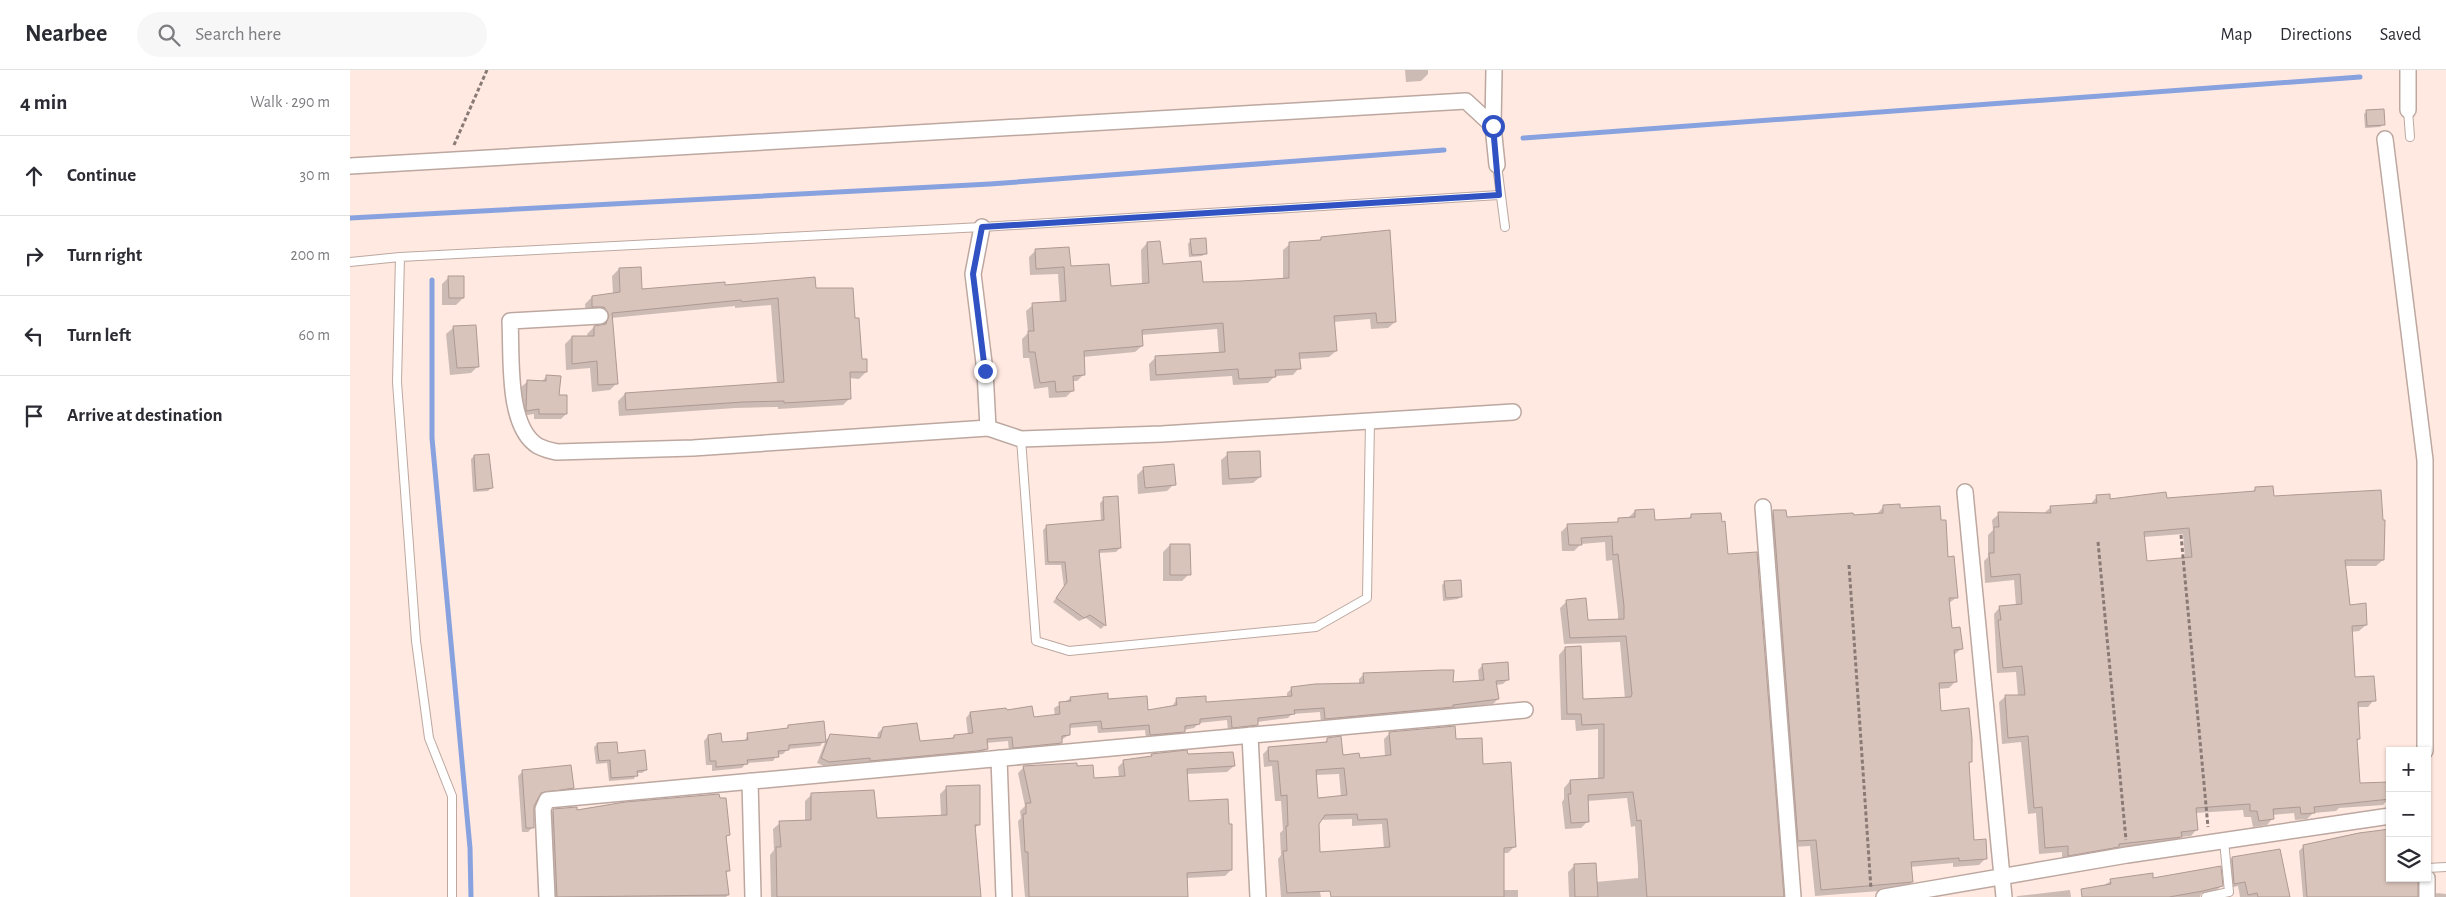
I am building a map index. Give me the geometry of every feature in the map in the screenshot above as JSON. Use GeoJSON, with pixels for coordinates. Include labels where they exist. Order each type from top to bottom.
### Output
{"type":"FeatureCollection","features":[{"type":"Feature","properties":{"kind":"street"},"geometry":{"type":"LineString","coordinates":[[1494,70],[1493,126],[1496,165]]}},
{"type":"Feature","properties":{"kind":"street"},"geometry":{"type":"LineString","coordinates":[[2408,70],[2408,110]]}},
{"type":"Feature","properties":{"kind":"street"},"geometry":{"type":"LineString","coordinates":[[350,166],[1466,101],[1493,126]]}},
{"type":"Feature","properties":{"kind":"street"},"geometry":{"type":"LineString","coordinates":[[2384,139],[2425,460],[2425,747]]}},
{"type":"Feature","properties":{"kind":"street"},"geometry":{"type":"LineString","coordinates":[[982,227],[973,274],[985,371],[988,428]]}},
{"type":"Feature","properties":{"kind":"street"},"geometry":{"type":"LineString","coordinates":[[600,316],[510,321],[514,404],[526,434],[538,446],[557,452],[693,448],[988,428],[1021,439],[1162,434],[1513,412]]}},
{"type":"Feature","properties":{"kind":"street"},"geometry":{"type":"LineString","coordinates":[[1965,492],[2004,897]]}},
{"type":"Feature","properties":{"kind":"street"},"geometry":{"type":"LineString","coordinates":[[1763,507],[1793,897]]}},
{"type":"Feature","properties":{"kind":"street"},"geometry":{"type":"LineString","coordinates":[[547,897],[543,809],[547,800],[1525,710]]}},
{"type":"Feature","properties":{"kind":"street"},"geometry":{"type":"LineString","coordinates":[[1250,735],[1258,897]]}},
{"type":"Feature","properties":{"kind":"street"},"geometry":{"type":"LineString","coordinates":[[999,758],[1004,897]]}},
{"type":"Feature","properties":{"kind":"street"},"geometry":{"type":"LineString","coordinates":[[750,781],[754,897]]}},
{"type":"Feature","properties":{"kind":"street"},"geometry":{"type":"LineString","coordinates":[[1884,897],[2127,855],[2386,817]]}},
{"type":"Feature","properties":{"kind":"street"},"geometry":{"type":"LineString","coordinates":[[2427,882],[2427,897]]}},
{"type":"Feature","properties":{"kind":"lane"},"geometry":{"type":"LineString","coordinates":[[2408,110],[2410,137]]}},
{"type":"Feature","properties":{"kind":"lane"},"geometry":{"type":"LineString","coordinates":[[1496,165],[1505,227]]}},
{"type":"Feature","properties":{"kind":"lane"},"geometry":{"type":"LineString","coordinates":[[350,262],[400,257],[982,227],[1499,195]]}},
{"type":"Feature","properties":{"kind":"lane"},"geometry":{"type":"LineString","coordinates":[[400,257],[397,382],[416,641],[429,738],[452,796],[452,897]]}},
{"type":"Feature","properties":{"kind":"lane"},"geometry":{"type":"LineString","coordinates":[[1021,439],[1036,641],[1069,651],[1316,627],[1367,598],[1370,421]]}},
{"type":"Feature","properties":{"kind":"lane"},"geometry":{"type":"LineString","coordinates":[[2206,897],[2229,892],[2216,842]]}},
{"type":"Feature","properties":{"kind":"lane"},"geometry":{"type":"LineString","coordinates":[[2431,868],[2446,867]]}},
{"type":"Feature","properties":{"kind":"path"},"geometry":{"type":"LineString","coordinates":[[446,161],[487,70]]}},
{"type":"Feature","properties":{"kind":"path"},"geometry":{"type":"LineString","coordinates":[[2180,535],[2216,842]]}},
{"type":"Feature","properties":{"kind":"path"},"geometry":{"type":"LineString","coordinates":[[2098,542],[2127,855]]}},
{"type":"Feature","properties":{"kind":"path"},"geometry":{"type":"LineString","coordinates":[[1849,565],[1871,897]]}},
{"type":"Feature","properties":{"kind":"building"},"geometry":{"type":"Polygon","coordinates":[[[2384,109],[2385,125],[2367,126],[2366,110],[2384,109]]]}},
{"type":"Feature","properties":{"kind":"building"},"geometry":{"type":"Polygon","coordinates":[[[1390,230],[1396,322],[1377,323],[1376,313],[1334,316],[1337,351],[1299,353],[1301,369],[1275,370],[1276,377],[1239,379],[1238,369],[1156,375],[1155,356],[1225,352],[1223,323],[1142,330],[1143,346],[1084,351],[1085,375],[1073,376],[1074,391],[1056,392],[1055,381],[1040,383],[1035,352],[1029,352],[1028,331],[1034,331],[1032,303],[1066,301],[1064,267],[1036,269],[1035,249],[1069,247],[1071,266],[1109,264],[1111,286],[1149,283],[1147,242],[1160,241],[1163,264],[1201,261],[1203,282],[1241,281],[1289,278],[1289,242],[1321,240],[1321,237],[1390,230]]]}},
{"type":"Feature","properties":{"kind":"building"},"geometry":{"type":"Polygon","coordinates":[[[1206,238],[1207,254],[1192,255],[1190,239],[1206,238]]]}},
{"type":"Feature","properties":{"kind":"building"},"geometry":{"type":"Polygon","coordinates":[[[641,267],[642,289],[725,282],[725,285],[815,277],[816,288],[853,288],[855,318],[859,318],[862,359],[867,359],[867,372],[850,372],[851,399],[784,403],[784,401],[743,402],[626,410],[625,393],[784,382],[778,298],[612,313],[618,384],[598,385],[597,361],[572,364],[572,336],[594,336],[594,326],[606,324],[609,315],[604,307],[592,307],[592,296],[620,292],[619,268],[641,267]]]}},
{"type":"Feature","properties":{"kind":"building"},"geometry":{"type":"Polygon","coordinates":[[[448,276],[464,276],[464,298],[449,298],[448,276]]]}},
{"type":"Feature","properties":{"kind":"building"},"geometry":{"type":"Polygon","coordinates":[[[476,325],[479,367],[457,368],[453,326],[476,325]]]}},
{"type":"Feature","properties":{"kind":"building"},"geometry":{"type":"Polygon","coordinates":[[[546,375],[561,376],[559,395],[567,395],[567,414],[539,414],[539,409],[526,411],[527,380],[546,381],[546,375]]]}},
{"type":"Feature","properties":{"kind":"building"},"geometry":{"type":"Polygon","coordinates":[[[1260,451],[1261,477],[1229,479],[1227,452],[1260,451]]]}},
{"type":"Feature","properties":{"kind":"building"},"geometry":{"type":"Polygon","coordinates":[[[489,454],[493,488],[476,490],[474,455],[489,454]]]}},
{"type":"Feature","properties":{"kind":"building"},"geometry":{"type":"Polygon","coordinates":[[[1174,464],[1176,485],[1145,488],[1143,467],[1174,464]]]}},
{"type":"Feature","properties":{"kind":"building"},"geometry":{"type":"Polygon","coordinates":[[[2273,486],[2274,496],[2381,490],[2383,520],[2385,520],[2384,560],[2345,560],[2350,605],[2366,603],[2367,625],[2352,626],[2355,677],[2374,676],[2376,701],[2358,702],[2360,739],[2357,739],[2360,783],[2386,782],[2386,799],[2314,807],[2315,813],[2301,814],[2300,807],[2273,809],[2274,819],[2259,821],[2257,811],[2250,811],[2250,804],[2196,808],[2198,830],[2181,832],[2182,837],[2119,844],[2119,847],[2068,856],[2068,846],[2045,848],[2042,807],[2034,808],[2028,736],[2008,738],[2005,695],[2025,695],[2022,666],[2003,668],[1998,620],[2001,620],[1999,606],[2022,604],[2020,574],[1991,577],[1989,553],[1994,553],[1994,527],[1999,527],[1998,512],[2051,513],[2050,506],[2097,503],[2096,495],[2110,494],[2110,499],[2166,492],[2167,498],[2255,491],[2255,487],[2273,486]],[[2189,528],[2144,532],[2147,561],[2192,557],[2189,528]]]}},
{"type":"Feature","properties":{"kind":"building"},"geometry":{"type":"Polygon","coordinates":[[[1118,496],[1121,548],[1099,550],[1106,626],[1090,615],[1084,618],[1056,598],[1067,582],[1065,562],[1048,562],[1046,525],[1104,520],[1103,497],[1118,496]]]}},
{"type":"Feature","properties":{"kind":"building"},"geometry":{"type":"Polygon","coordinates":[[[1900,504],[1900,508],[1940,506],[1941,520],[1946,520],[1948,557],[1954,556],[1958,598],[1949,598],[1952,628],[1960,627],[1963,649],[1954,650],[1957,682],[1939,683],[1941,711],[1969,708],[1972,762],[1969,762],[1974,840],[1986,839],[1987,859],[1959,861],[1959,858],[1911,862],[1913,882],[1821,890],[1816,840],[1798,841],[1773,510],[1786,510],[1787,517],[1853,513],[1854,515],[1883,513],[1883,505],[1900,504]]]}},
{"type":"Feature","properties":{"kind":"building"},"geometry":{"type":"Polygon","coordinates":[[[1654,509],[1655,520],[1691,518],[1691,514],[1721,513],[1722,522],[1725,521],[1728,554],[1757,552],[1784,897],[1647,897],[1641,820],[1637,821],[1633,792],[1588,795],[1589,822],[1571,823],[1568,794],[1571,794],[1570,780],[1604,778],[1604,724],[1582,725],[1581,714],[1567,714],[1565,647],[1581,646],[1583,699],[1631,697],[1632,694],[1626,636],[1570,638],[1566,600],[1586,598],[1588,620],[1624,619],[1624,606],[1618,554],[1613,555],[1612,536],[1581,538],[1582,545],[1569,545],[1567,524],[1618,522],[1618,518],[1635,517],[1635,510],[1654,509]]]}},
{"type":"Feature","properties":{"kind":"building"},"geometry":{"type":"Polygon","coordinates":[[[1170,544],[1190,544],[1191,575],[1170,575],[1170,544]]]}},
{"type":"Feature","properties":{"kind":"building"},"geometry":{"type":"Polygon","coordinates":[[[1461,580],[1462,597],[1446,598],[1444,581],[1461,580]]]}},
{"type":"Feature","properties":{"kind":"building"},"geometry":{"type":"Polygon","coordinates":[[[1508,662],[1509,680],[1496,681],[1499,699],[1453,705],[1453,707],[1325,719],[1324,708],[1294,710],[1295,714],[1258,718],[1258,725],[1232,728],[1231,716],[1200,719],[1200,724],[1185,726],[1185,732],[1150,735],[1149,725],[1102,729],[1101,721],[1070,724],[1070,735],[1062,736],[1062,743],[1013,748],[1012,737],[987,739],[988,749],[977,751],[870,761],[870,758],[829,762],[821,758],[830,734],[880,738],[883,727],[917,723],[920,741],[954,738],[954,735],[973,733],[970,712],[1006,708],[1007,710],[1032,706],[1034,717],[1060,714],[1059,702],[1071,701],[1070,697],[1108,693],[1108,699],[1147,696],[1148,710],[1177,705],[1176,698],[1206,696],[1206,702],[1292,696],[1291,687],[1315,684],[1364,683],[1363,673],[1454,670],[1453,682],[1484,680],[1482,664],[1508,662]]]}},
{"type":"Feature","properties":{"kind":"building"},"geometry":{"type":"Polygon","coordinates":[[[824,721],[826,742],[789,745],[789,750],[778,751],[779,757],[747,760],[748,764],[716,767],[716,761],[710,761],[708,735],[721,733],[722,742],[748,740],[747,733],[788,728],[788,725],[824,721]]]}},
{"type":"Feature","properties":{"kind":"building"},"geometry":{"type":"Polygon","coordinates":[[[1455,726],[1456,739],[1482,738],[1483,764],[1511,762],[1516,847],[1504,848],[1504,897],[1331,897],[1330,891],[1287,893],[1283,851],[1287,851],[1287,795],[1281,796],[1278,761],[1269,761],[1268,747],[1327,742],[1327,738],[1341,736],[1343,755],[1359,753],[1360,758],[1391,755],[1389,732],[1455,726]],[[1344,768],[1316,770],[1318,798],[1347,795],[1344,768]],[[1357,814],[1325,815],[1319,824],[1320,852],[1390,847],[1387,819],[1358,820],[1357,814]]]}},
{"type":"Feature","properties":{"kind":"building"},"geometry":{"type":"Polygon","coordinates":[[[617,742],[618,753],[645,750],[647,770],[637,771],[638,776],[611,778],[610,760],[599,761],[597,743],[617,742]]]}},
{"type":"Feature","properties":{"kind":"building"},"geometry":{"type":"Polygon","coordinates":[[[1187,750],[1188,754],[1233,752],[1235,766],[1187,769],[1189,801],[1228,799],[1229,824],[1232,824],[1232,870],[1187,873],[1188,897],[1029,897],[1028,852],[1025,852],[1023,814],[1026,814],[1026,803],[1031,803],[1023,766],[1077,763],[1077,766],[1093,765],[1094,778],[1125,776],[1123,760],[1152,756],[1151,754],[1187,750]]]}},
{"type":"Feature","properties":{"kind":"building"},"geometry":{"type":"Polygon","coordinates":[[[571,765],[574,788],[541,793],[534,806],[534,828],[526,828],[522,770],[571,765]]]}},
{"type":"Feature","properties":{"kind":"building"},"geometry":{"type":"Polygon","coordinates":[[[980,785],[980,825],[975,825],[981,897],[777,897],[776,847],[781,847],[779,821],[811,820],[811,793],[874,790],[877,818],[947,815],[946,786],[980,785]]]}},
{"type":"Feature","properties":{"kind":"building"},"geometry":{"type":"Polygon","coordinates":[[[719,794],[720,798],[726,798],[730,835],[726,836],[730,871],[726,871],[729,895],[557,897],[553,809],[577,807],[577,810],[625,802],[719,794]]]}},
{"type":"Feature","properties":{"kind":"building"},"geometry":{"type":"Polygon","coordinates":[[[2386,830],[2386,882],[2418,882],[2418,897],[2307,897],[2303,845],[2359,833],[2386,830]]]}},
{"type":"Feature","properties":{"kind":"building"},"geometry":{"type":"Polygon","coordinates":[[[2280,849],[2290,897],[2258,897],[2257,893],[2248,895],[2245,882],[2234,884],[2232,857],[2280,849]]]}},
{"type":"Feature","properties":{"kind":"building"},"geometry":{"type":"Polygon","coordinates":[[[1596,863],[1598,897],[1575,897],[1574,864],[1596,863]]]}},
{"type":"Feature","properties":{"kind":"building"},"geometry":{"type":"Polygon","coordinates":[[[2221,866],[2223,886],[2203,891],[2169,897],[2082,897],[2081,889],[2111,884],[2110,879],[2153,873],[2153,878],[2221,866]]]}},
{"type":"Feature","properties":{"kind":"waterway"},"geometry":{"type":"LineString","coordinates":[[1523,138],[2360,77]]}},
{"type":"Feature","properties":{"kind":"waterway"},"geometry":{"type":"LineString","coordinates":[[350,218],[990,184],[1444,150]]}},
{"type":"Feature","properties":{"kind":"waterway"},"geometry":{"type":"LineString","coordinates":[[432,280],[432,438],[470,848],[471,897]]}},
{"type":"Feature","properties":{"kind":"route"},"geometry":{"type":"LineString","coordinates":[[985,371],[973,274],[982,227],[1499,195],[1493,126]]}}]}
